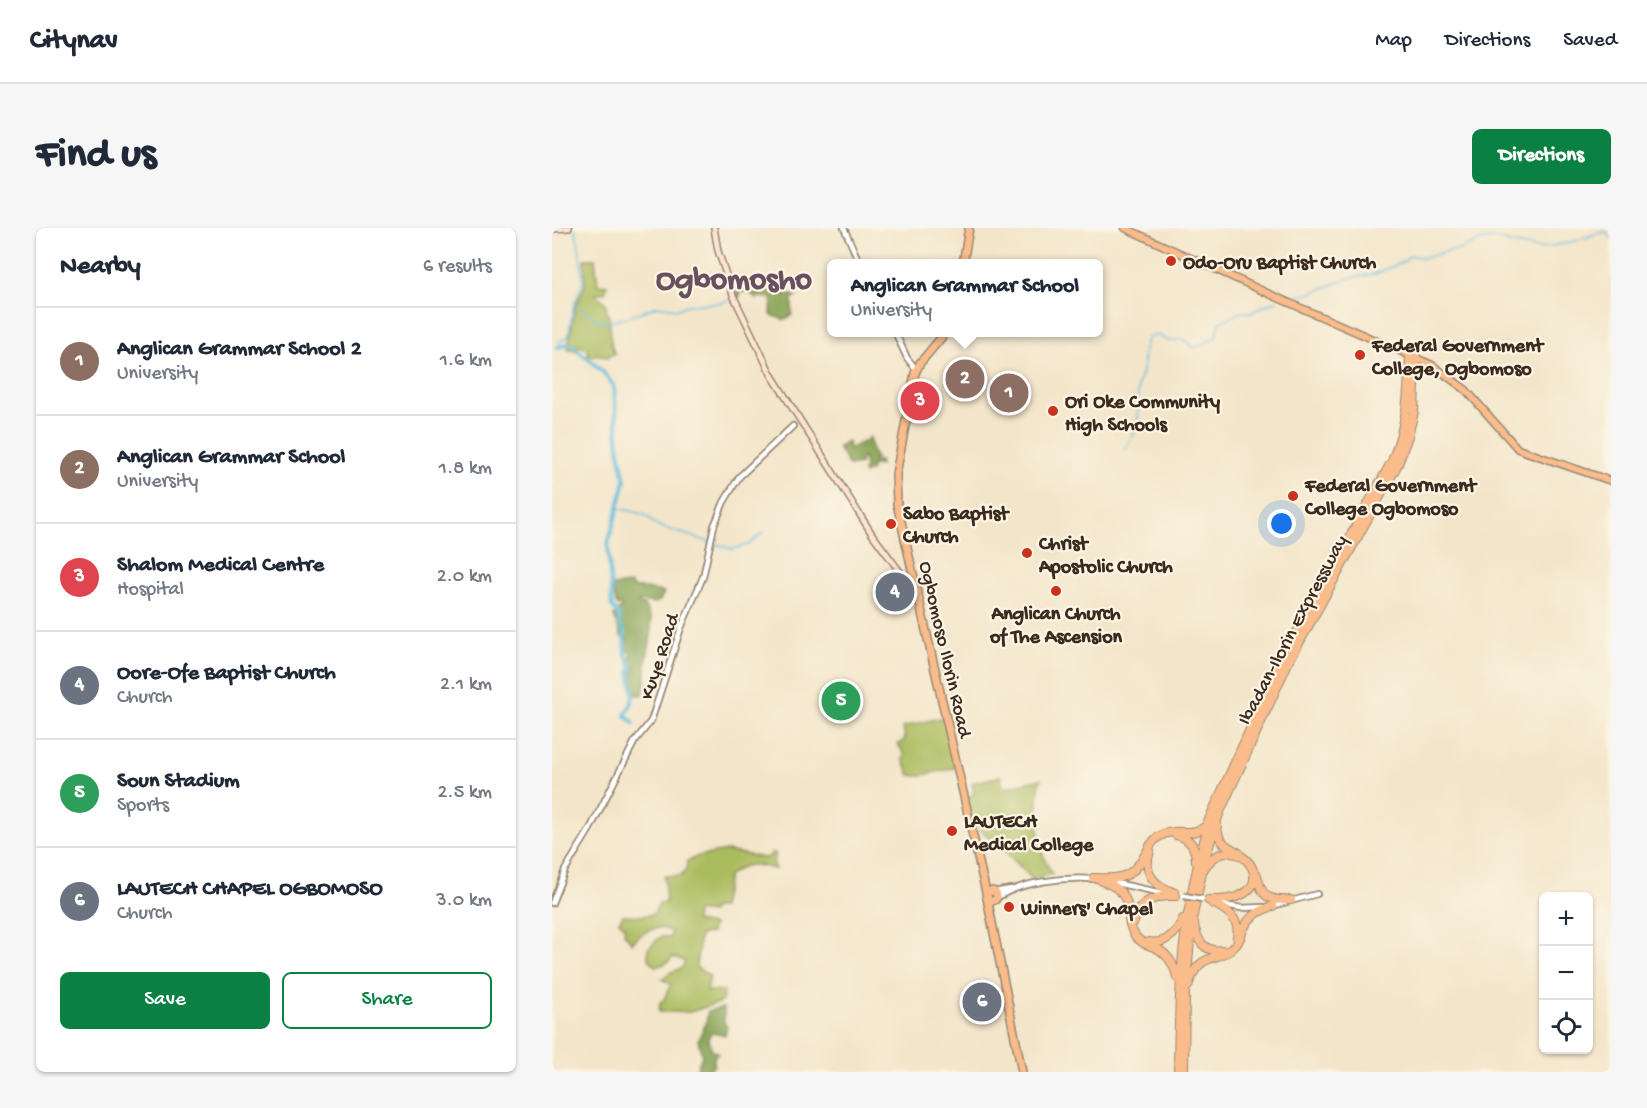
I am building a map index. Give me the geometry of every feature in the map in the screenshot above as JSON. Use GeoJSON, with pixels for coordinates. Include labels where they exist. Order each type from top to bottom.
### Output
{"type":"FeatureCollection","features":[{"type":"Feature","properties":{"kind":"highway"},"geometry":{"type":"LineString","coordinates":[[964,259],[969,228]]}},
{"type":"Feature","properties":{"kind":"highway","name":"Ogbomoso Ilorin Road"},"geometry":{"type":"LineString","coordinates":[[943,337],[916,369],[908,403],[896,489],[897,504],[913,586],[919,597],[982,876],[992,896]]}},
{"type":"Feature","properties":{"kind":"highway","name":"Ibadan-Ilorin Expressway"},"geometry":{"type":"LineString","coordinates":[[1216,812],[1283,657],[1392,461],[1407,411],[1413,357]]}},
{"type":"Feature","properties":{"kind":"highway"},"geometry":{"type":"LineString","coordinates":[[1178,1072],[1179,991],[1190,913],[1198,871],[1216,812]]}},
{"type":"Feature","properties":{"kind":"highway"},"geometry":{"type":"LineString","coordinates":[[1097,879],[1126,876],[1138,866],[1155,839],[1169,832],[1199,831],[1206,826],[1216,812]]}},
{"type":"Feature","properties":{"kind":"highway"},"geometry":{"type":"LineString","coordinates":[[1216,812],[1218,836],[1226,846],[1252,862],[1256,868],[1258,884],[1264,894],[1273,900],[1291,900]]}},
{"type":"Feature","properties":{"kind":"highway"},"geometry":{"type":"LineString","coordinates":[[1180,896],[1158,885],[1149,873],[1147,862],[1151,849],[1165,837],[1181,836],[1194,847],[1198,871]]}},
{"type":"Feature","properties":{"kind":"highway"},"geometry":{"type":"LineString","coordinates":[[1198,871],[1214,858],[1226,853],[1242,856],[1254,870],[1253,883],[1244,894],[1229,900],[1206,901]]}},
{"type":"Feature","properties":{"kind":"highway"},"geometry":{"type":"LineString","coordinates":[[1097,879],[1110,884],[1123,895],[1129,905],[1132,930],[1138,939],[1144,944],[1157,948],[1170,959],[1177,975],[1179,991]]}},
{"type":"Feature","properties":{"kind":"highway"},"geometry":{"type":"LineString","coordinates":[[992,896],[992,919],[1022,1072]]}},
{"type":"Feature","properties":{"kind":"highway"},"geometry":{"type":"LineString","coordinates":[[1180,896],[1160,896],[1142,906],[1134,920],[1137,934],[1150,943],[1162,942],[1178,929],[1190,913]]}},
{"type":"Feature","properties":{"kind":"highway"},"geometry":{"type":"LineString","coordinates":[[1190,913],[1195,930],[1204,946],[1216,951],[1229,948],[1237,937],[1236,924],[1229,913],[1206,901]]}},
{"type":"Feature","properties":{"kind":"highway"},"geometry":{"type":"LineString","coordinates":[[1185,1002],[1190,978],[1199,965],[1231,949],[1251,917],[1273,906]]}},
{"type":"Feature","properties":{"kind":"highway"},"geometry":{"type":"LineString","coordinates":[[1184,1072],[1190,913]]}},
{"type":"Feature","properties":{"kind":"main road"},"geometry":{"type":"LineString","coordinates":[[552,229],[569,228]]}},
{"type":"Feature","properties":{"kind":"main road"},"geometry":{"type":"LineString","coordinates":[[714,228],[718,251],[734,296],[771,374],[872,534],[913,586]]}},
{"type":"Feature","properties":{"kind":"main road"},"geometry":{"type":"LineString","coordinates":[[1120,228],[1247,287],[1413,357]]}},
{"type":"Feature","properties":{"kind":"main road"},"geometry":{"type":"LineString","coordinates":[[1125,228],[1413,357],[1445,375],[1474,400],[1518,449],[1611,481]]}},
{"type":"Feature","properties":{"kind":"street"},"geometry":{"type":"LineString","coordinates":[[844,228],[858,259]]}},
{"type":"Feature","properties":{"kind":"street"},"geometry":{"type":"LineString","coordinates":[[897,337],[916,369]]}},
{"type":"Feature","properties":{"kind":"street","name":"Kuye Road"},"geometry":{"type":"LineString","coordinates":[[552,903],[565,870],[590,829],[634,741],[651,721],[681,628],[703,577],[714,526],[725,499],[739,477],[793,426]]}},
{"type":"Feature","properties":{"kind":"street"},"geometry":{"type":"LineString","coordinates":[[992,896],[1051,880],[1073,878],[1097,879],[1180,896],[1241,908],[1273,906],[1316,892],[1291,900],[1251,906],[1206,901]]}},
{"type":"Feature","properties":{"kind":"green space"},"geometry":{"type":"Polygon","coordinates":[[[584,259],[595,259],[598,284],[607,285],[605,292],[596,294],[596,296],[606,304],[609,318],[615,354],[608,358],[597,354],[593,357],[588,356],[588,349],[578,346],[575,351],[568,348],[575,307],[585,285],[584,259]]]}},
{"type":"Feature","properties":{"kind":"green space"},"geometry":{"type":"Polygon","coordinates":[[[780,277],[788,279],[780,283],[780,288],[785,290],[785,294],[796,296],[792,299],[792,315],[784,320],[771,315],[772,298],[759,295],[757,299],[747,291],[740,293],[740,296],[736,298],[734,294],[747,288],[749,291],[756,289],[759,291],[759,288],[777,286],[780,277]]]}},
{"type":"Feature","properties":{"kind":"green space"},"geometry":{"type":"Polygon","coordinates":[[[869,437],[876,458],[873,459],[874,462],[880,461],[880,465],[871,465],[871,470],[864,474],[864,458],[860,460],[861,464],[849,466],[838,448],[848,441],[849,449],[869,437]]]}},
{"type":"Feature","properties":{"kind":"green space"},"geometry":{"type":"Polygon","coordinates":[[[631,584],[632,587],[664,592],[660,601],[654,603],[639,601],[651,618],[651,636],[643,695],[635,693],[631,653],[626,649],[627,638],[622,638],[614,616],[619,616],[618,610],[622,608],[620,605],[617,606],[612,586],[631,584]]]}},
{"type":"Feature","properties":{"kind":"green space"},"geometry":{"type":"Polygon","coordinates":[[[840,687],[853,705],[851,712],[845,713],[834,703],[830,689],[840,687]]]}},
{"type":"Feature","properties":{"kind":"green space"},"geometry":{"type":"Polygon","coordinates":[[[944,717],[955,768],[918,776],[910,775],[903,759],[905,755],[898,744],[905,740],[903,727],[944,717]]]}},
{"type":"Feature","properties":{"kind":"green space"},"geometry":{"type":"Polygon","coordinates":[[[1001,776],[1003,788],[1041,779],[1038,805],[1040,845],[1052,874],[1032,879],[997,843],[978,827],[971,825],[965,799],[974,794],[972,783],[1001,776]]]}},
{"type":"Feature","properties":{"kind":"green space"},"geometry":{"type":"Polygon","coordinates":[[[727,851],[764,858],[769,857],[772,852],[776,854],[773,861],[775,869],[750,865],[728,876],[722,908],[713,908],[711,913],[697,911],[696,922],[713,925],[711,933],[700,935],[696,967],[710,976],[707,991],[724,991],[722,1002],[690,1012],[659,1012],[660,1002],[663,1001],[671,984],[662,979],[669,973],[682,968],[685,961],[672,957],[665,964],[655,966],[648,959],[648,949],[661,936],[670,938],[671,932],[660,928],[650,930],[640,935],[632,943],[624,933],[625,927],[619,921],[623,915],[654,914],[659,903],[666,902],[664,876],[681,876],[686,870],[687,861],[699,856],[727,851]]]}},
{"type":"Feature","properties":{"kind":"green space"},"geometry":{"type":"Polygon","coordinates":[[[724,1008],[724,1022],[727,1027],[725,1035],[711,1033],[708,1038],[712,1051],[718,1054],[714,1057],[714,1066],[711,1067],[710,1072],[698,1072],[702,1055],[698,1040],[706,1023],[708,1011],[724,1008]]]}},
{"type":"Feature","properties":{"kind":"waterway"},"geometry":{"type":"LineString","coordinates":[[558,342],[568,337],[574,305],[583,283],[575,228]]}},
{"type":"Feature","properties":{"kind":"waterway"},"geometry":{"type":"LineString","coordinates":[[1283,298],[1309,294],[1349,278],[1375,274],[1405,261],[1410,255],[1424,258],[1459,250],[1482,240],[1498,239],[1513,244],[1541,248],[1572,242],[1602,232],[1608,233],[1611,239]]}},
{"type":"Feature","properties":{"kind":"waterway"},"geometry":{"type":"LineString","coordinates":[[575,304],[597,320],[608,322],[657,306],[678,309],[687,305],[721,303],[733,298]]}},
{"type":"Feature","properties":{"kind":"waterway"},"geometry":{"type":"LineString","coordinates":[[1125,450],[1138,426],[1138,384],[1148,337],[1157,335],[1168,341],[1181,339],[1195,348],[1216,337],[1220,322],[1239,313],[1252,313],[1258,308],[1277,301]]}},
{"type":"Feature","properties":{"kind":"waterway"},"geometry":{"type":"LineString","coordinates":[[558,347],[572,345],[603,372],[614,386],[619,451],[625,481],[608,544],[612,607],[618,614],[620,627],[624,632],[625,652],[631,666],[633,695],[631,705],[625,715],[634,723]]}},
{"type":"Feature","properties":{"kind":"waterway"},"geometry":{"type":"LineString","coordinates":[[618,508],[639,513],[664,528],[732,549],[748,545],[764,532]]}},
{"type":"Feature","properties":{"kind":"place","name":"Odo-Oru Baptist Church"},"geometry":{"type":"Point","coordinates":[1171,261]}},
{"type":"Feature","properties":{"kind":"place","name":"Federal Government College, Ogbomoso"},"geometry":{"type":"Point","coordinates":[1360,355]}},
{"type":"Feature","properties":{"kind":"place","name":"Anglican Grammar School"},"geometry":{"type":"Point","coordinates":[965,379]}},
{"type":"Feature","properties":{"kind":"place","name":"Anglican Grammar School 2"},"geometry":{"type":"Point","coordinates":[1009,393]}},
{"type":"Feature","properties":{"kind":"place","name":"Shalom Medical Centre"},"geometry":{"type":"Point","coordinates":[920,401]}},
{"type":"Feature","properties":{"kind":"place","name":"Ori Oke Community High Schools"},"geometry":{"type":"Point","coordinates":[1053,411]}},
{"type":"Feature","properties":{"kind":"place","name":"Federal Government College Ogbomoso"},"geometry":{"type":"Point","coordinates":[1293,496]}},
{"type":"Feature","properties":{"kind":"place","name":"Sabo Baptist Church"},"geometry":{"type":"Point","coordinates":[891,524]}},
{"type":"Feature","properties":{"kind":"place","name":"Christ Apostolic Church"},"geometry":{"type":"Point","coordinates":[1027,553]}},
{"type":"Feature","properties":{"kind":"place","name":"Anglican Church of The Ascension"},"geometry":{"type":"Point","coordinates":[1056,591]}},
{"type":"Feature","properties":{"kind":"place","name":"Oore-Ofe Baptist Church"},"geometry":{"type":"Point","coordinates":[895,592]}},
{"type":"Feature","properties":{"kind":"place","name":"Soun Stadium"},"geometry":{"type":"Point","coordinates":[841,701]}},
{"type":"Feature","properties":{"kind":"place","name":"LAUTECH Medical College"},"geometry":{"type":"Point","coordinates":[952,831]}},
{"type":"Feature","properties":{"kind":"place","name":"Winners' Chapel"},"geometry":{"type":"Point","coordinates":[1009,907]}},
{"type":"Feature","properties":{"kind":"place","name":"LAUTECH CHAPEL OGBOMOSO"},"geometry":{"type":"Point","coordinates":[982,1002]}},
{"type":"Feature","properties":{"kind":"district","name":"Ogbomosho"},"geometry":{"type":"Point","coordinates":[734,277]}}]}
